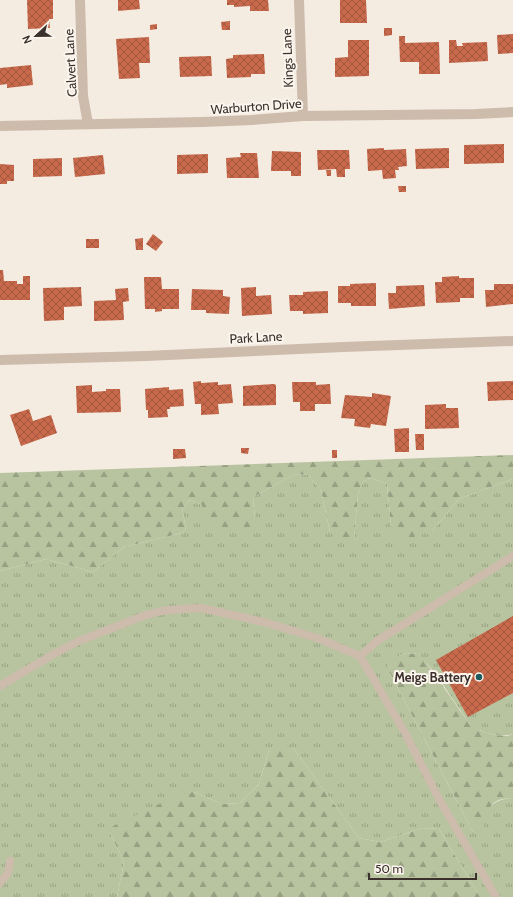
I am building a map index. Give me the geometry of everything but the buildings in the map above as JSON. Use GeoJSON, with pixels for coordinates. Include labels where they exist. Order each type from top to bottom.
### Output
{"type":"FeatureCollection","features":[{"type":"Feature","properties":{"kind":"street","name":"Calvert Lane"},"geometry":{"type":"LineString","coordinates":[[80,0],[83,96],[88,124]]}},
{"type":"Feature","properties":{"kind":"street","name":"Kings Lane"},"geometry":{"type":"LineString","coordinates":[[299,0],[303,116]]}},
{"type":"Feature","properties":{"kind":"street","name":"Warburton Drive"},"geometry":{"type":"LineString","coordinates":[[0,126],[88,124],[123,125],[259,120],[303,116],[476,114],[513,112]]}},
{"type":"Feature","properties":{"kind":"street","name":"Park Lane"},"geometry":{"type":"LineString","coordinates":[[0,360],[146,356],[343,346],[513,342]]}},
{"type":"Feature","properties":{"kind":"lane"},"geometry":{"type":"LineString","coordinates":[[360,656],[377,641],[513,556]]}},
{"type":"Feature","properties":{"kind":"lane"},"geometry":{"type":"LineString","coordinates":[[0,686],[52,655],[86,638],[143,616],[162,611],[201,608],[264,622],[318,638],[360,656],[404,731],[439,799],[496,897]]}},
{"type":"Feature","properties":{"kind":"lane"},"geometry":{"type":"LineString","coordinates":[[0,883],[8,873],[10,861]]}},
{"type":"Feature","properties":{"kind":"green space"},"geometry":{"type":"Polygon","coordinates":[[[513,455],[513,479],[459,499],[432,531],[401,541],[395,538],[391,526],[387,484],[371,478],[363,482],[358,494],[354,541],[345,545],[330,532],[321,490],[308,475],[295,474],[253,497],[255,520],[252,527],[225,531],[208,526],[202,505],[190,500],[182,509],[186,528],[182,533],[124,547],[93,572],[46,559],[0,571],[0,473],[513,455]]]}},
{"type":"Feature","properties":{"kind":"green space"},"geometry":{"type":"Polygon","coordinates":[[[295,474],[308,475],[321,490],[330,532],[354,541],[358,494],[363,482],[371,478],[387,484],[391,526],[432,531],[459,499],[513,479],[513,734],[490,734],[479,730],[470,724],[435,674],[418,654],[406,653],[399,656],[390,673],[473,832],[488,808],[499,801],[513,799],[513,897],[480,897],[439,829],[422,828],[380,842],[359,838],[293,748],[269,750],[259,784],[240,803],[222,804],[194,792],[110,833],[124,862],[117,897],[0,897],[0,571],[46,559],[93,572],[124,547],[182,533],[186,528],[182,509],[190,500],[202,505],[255,520],[253,497],[295,474]]]}},
{"type":"Feature","properties":{"kind":"green space"},"geometry":{"type":"Polygon","coordinates":[[[406,653],[418,654],[423,658],[469,723],[481,731],[495,735],[507,736],[513,734],[513,799],[495,802],[489,809],[484,826],[479,831],[473,832],[387,666],[390,660],[406,653]]]}},
{"type":"Feature","properties":{"kind":"green space"},"geometry":{"type":"Polygon","coordinates":[[[284,745],[293,748],[359,838],[380,842],[422,828],[439,829],[480,897],[117,897],[124,862],[110,833],[113,826],[180,794],[194,792],[222,804],[240,803],[259,784],[269,750],[284,745]]]}},
{"type":"Feature","properties":{"kind":"place","name":"Meigs Battery"},"geometry":{"type":"Point","coordinates":[479,677]}}]}
